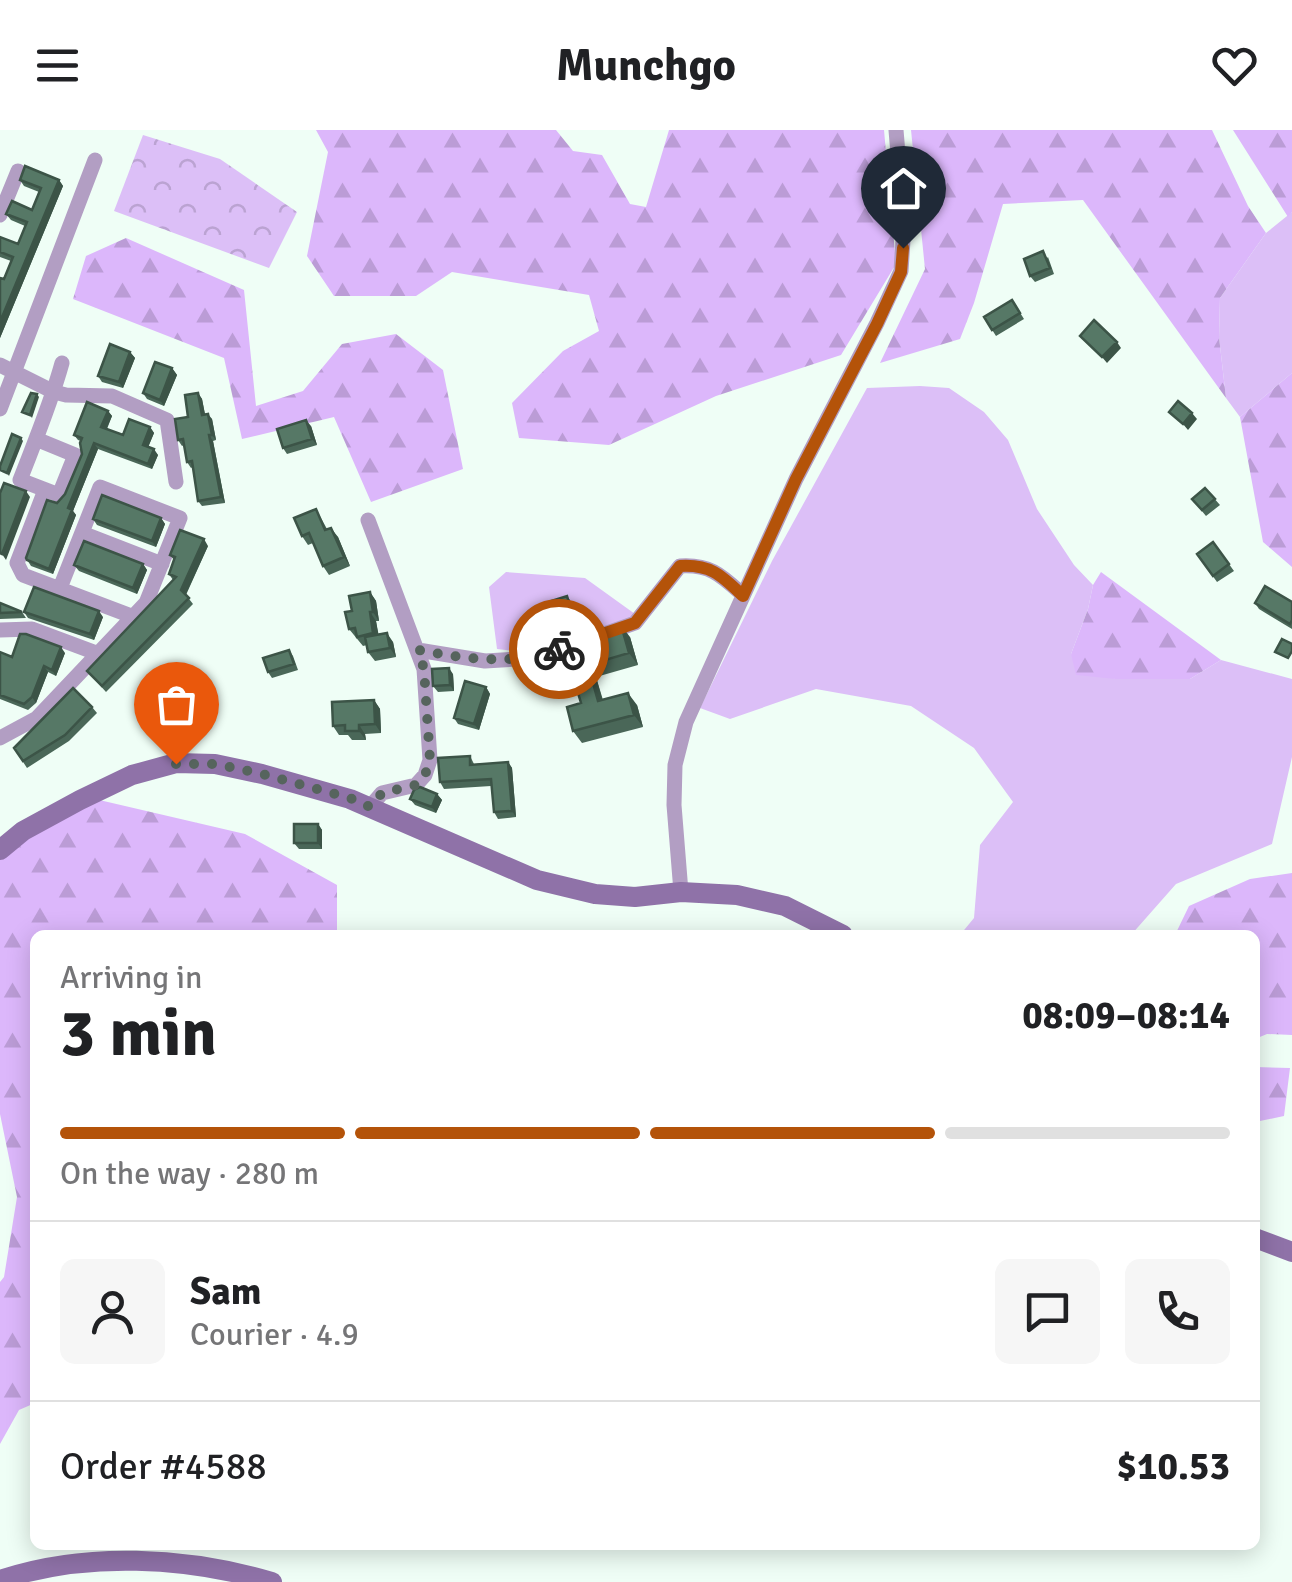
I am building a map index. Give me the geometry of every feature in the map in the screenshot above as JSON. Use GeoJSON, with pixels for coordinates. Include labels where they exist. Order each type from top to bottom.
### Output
{"type":"FeatureCollection","features":[{"type":"Feature","properties":{"kind":"street"},"geometry":{"type":"LineString","coordinates":[[681,892],[675,765],[686,722],[796,479],[901,272],[904,225],[896,130]]}},
{"type":"Feature","properties":{"kind":"street"},"geometry":{"type":"LineString","coordinates":[[0,409],[8,368],[95,160]]}},
{"type":"Feature","properties":{"kind":"street"},"geometry":{"type":"LineString","coordinates":[[0,215],[18,171]]}},
{"type":"Feature","properties":{"kind":"street"},"geometry":{"type":"LineString","coordinates":[[62,363],[20,480],[92,508]]}},
{"type":"Feature","properties":{"kind":"street"},"geometry":{"type":"LineString","coordinates":[[8,368],[54,392],[112,396],[167,420],[176,482]]}},
{"type":"Feature","properties":{"kind":"street"},"geometry":{"type":"LineString","coordinates":[[36,439],[75,454],[17,563],[22,575],[134,617]]}},
{"type":"Feature","properties":{"kind":"street"},"geometry":{"type":"LineString","coordinates":[[0,738],[37,718],[146,603],[180,518],[100,486],[60,588]]}},
{"type":"Feature","properties":{"kind":"street"},"geometry":{"type":"LineString","coordinates":[[368,520],[424,669],[430,760],[416,785],[382,793],[370,807]]}},
{"type":"Feature","properties":{"kind":"street"},"geometry":{"type":"LineString","coordinates":[[82,533],[162,564]]}},
{"type":"Feature","properties":{"kind":"street"},"geometry":{"type":"LineString","coordinates":[[418,650],[484,661],[533,658],[635,623],[680,566],[694,565],[716,572],[743,596]]}},
{"type":"Feature","properties":{"kind":"street"},"geometry":{"type":"LineString","coordinates":[[0,630],[32,628],[99,654]]}},
{"type":"Feature","properties":{"kind":"street"},"geometry":{"type":"LineString","coordinates":[[0,850],[24,831],[132,775],[176,764],[216,764],[350,798],[538,880],[595,894],[736,895],[786,906],[833,930]]}},
{"type":"Feature","properties":{"kind":"street"},"geometry":{"type":"LineString","coordinates":[[1260,1240],[1292,1252]]}},
{"type":"Feature","properties":{"kind":"street"},"geometry":{"type":"LineString","coordinates":[[0,1580],[87,1562],[160,1560],[234,1570],[272,1582]]}},
{"type":"Feature","properties":{"kind":"green space"},"geometry":{"type":"Polygon","coordinates":[[[316,130],[556,130],[573,151],[602,155],[630,204],[646,207],[669,130],[884,130],[896,264],[841,355],[716,396],[609,445],[519,438],[512,403],[563,351],[599,331],[589,295],[452,272],[416,296],[334,296],[307,256],[328,152],[316,130]]]}},
{"type":"Feature","properties":{"kind":"green space"},"geometry":{"type":"Polygon","coordinates":[[[911,130],[1212,130],[1248,206],[1266,233],[1220,298],[1219,337],[1226,398],[1083,200],[1003,204],[960,339],[880,363],[925,269],[911,130]]]}},
{"type":"Feature","properties":{"kind":"green space"},"geometry":{"type":"Polygon","coordinates":[[[1233,130],[1292,130],[1292,212],[1288,217],[1233,130]]]}},
{"type":"Feature","properties":{"kind":"green space"},"geometry":{"type":"Polygon","coordinates":[[[143,135],[220,159],[297,212],[269,268],[114,211],[143,135]]]}},
{"type":"Feature","properties":{"kind":"green space"},"geometry":{"type":"Polygon","coordinates":[[[1292,212],[1292,373],[1240,417],[1226,398],[1219,337],[1220,298],[1266,233],[1292,212]]]}},
{"type":"Feature","properties":{"kind":"green space"},"geometry":{"type":"Polygon","coordinates":[[[126,238],[244,290],[256,406],[303,391],[342,344],[396,334],[443,370],[463,469],[371,502],[334,417],[242,439],[224,358],[73,299],[86,256],[126,238]]]}},
{"type":"Feature","properties":{"kind":"green space"},"geometry":{"type":"Polygon","coordinates":[[[1292,373],[1292,567],[1263,542],[1240,417],[1292,373]]]}},
{"type":"Feature","properties":{"kind":"green space"},"geometry":{"type":"Polygon","coordinates":[[[867,388],[949,388],[984,412],[1008,440],[1037,509],[1074,565],[1093,585],[1071,654],[1115,679],[1190,679],[1221,660],[1292,679],[1292,757],[1272,844],[1176,884],[1135,930],[964,930],[974,918],[980,845],[1013,802],[974,748],[911,706],[816,689],[730,719],[700,708],[772,561],[867,388]]]}},
{"type":"Feature","properties":{"kind":"green space"},"geometry":{"type":"Polygon","coordinates":[[[506,572],[585,578],[635,614],[626,623],[532,653],[497,649],[489,587],[506,572]]]}},
{"type":"Feature","properties":{"kind":"green space"},"geometry":{"type":"Polygon","coordinates":[[[1101,572],[1221,660],[1190,679],[1076,675],[1071,654],[1093,585],[1101,572]]]}},
{"type":"Feature","properties":{"kind":"green space"},"geometry":{"type":"Polygon","coordinates":[[[95,799],[245,834],[337,885],[337,930],[30,930],[30,1405],[19,1410],[0,1444],[0,1282],[17,1197],[0,1114],[0,854],[95,799]]]}},
{"type":"Feature","properties":{"kind":"green space"},"geometry":{"type":"Polygon","coordinates":[[[1292,873],[1292,1035],[1260,1037],[1260,930],[1177,930],[1189,906],[1250,879],[1292,873]]]}},
{"type":"Feature","properties":{"kind":"green space"},"geometry":{"type":"Polygon","coordinates":[[[1260,1067],[1290,1068],[1284,1116],[1260,1121],[1260,1067]]]}},
{"type":"Feature","properties":{"kind":"building"},"geometry":{"type":"Polygon","coordinates":[[[25,166],[59,180],[0,322],[0,278],[4,279],[13,257],[0,252],[0,237],[18,244],[27,222],[6,214],[12,201],[32,210],[41,188],[20,180],[25,166]]]}},
{"type":"Feature","properties":{"kind":"building"},"geometry":{"type":"Polygon","coordinates":[[[1043,251],[1050,268],[1030,276],[1024,259],[1043,251]]]}},
{"type":"Feature","properties":{"kind":"building"},"geometry":{"type":"Polygon","coordinates":[[[1012,300],[1020,313],[992,330],[984,317],[1012,300]]]}},
{"type":"Feature","properties":{"kind":"building"},"geometry":{"type":"Polygon","coordinates":[[[1094,320],[1117,342],[1102,357],[1080,336],[1094,320]]]}},
{"type":"Feature","properties":{"kind":"building"},"geometry":{"type":"Polygon","coordinates":[[[110,344],[130,352],[119,382],[98,376],[110,344]]]}},
{"type":"Feature","properties":{"kind":"building"},"geometry":{"type":"Polygon","coordinates":[[[155,362],[172,368],[160,400],[143,393],[155,362]]]}},
{"type":"Feature","properties":{"kind":"building"},"geometry":{"type":"Polygon","coordinates":[[[31,393],[37,394],[30,415],[22,412],[31,393]]]}},
{"type":"Feature","properties":{"kind":"building"},"geometry":{"type":"Polygon","coordinates":[[[198,393],[202,415],[208,414],[221,497],[198,501],[192,461],[187,462],[183,439],[178,440],[175,419],[188,417],[185,395],[198,393]]]}},
{"type":"Feature","properties":{"kind":"building"},"geometry":{"type":"Polygon","coordinates":[[[1178,401],[1192,413],[1183,424],[1169,412],[1178,401]]]}},
{"type":"Feature","properties":{"kind":"building"},"geometry":{"type":"Polygon","coordinates":[[[87,402],[108,411],[101,427],[123,435],[129,419],[150,427],[143,445],[154,449],[148,464],[94,443],[49,569],[26,558],[47,500],[57,503],[65,494],[82,454],[82,438],[74,435],[87,402]]]}},
{"type":"Feature","properties":{"kind":"building"},"geometry":{"type":"Polygon","coordinates":[[[306,420],[312,439],[283,448],[277,429],[306,420]]]}},
{"type":"Feature","properties":{"kind":"building"},"geometry":{"type":"Polygon","coordinates":[[[12,434],[21,438],[7,473],[0,466],[12,434]]]}},
{"type":"Feature","properties":{"kind":"building"},"geometry":{"type":"Polygon","coordinates":[[[4,483],[26,491],[2,554],[0,493],[4,483]]]}},
{"type":"Feature","properties":{"kind":"building"},"geometry":{"type":"Polygon","coordinates":[[[1205,488],[1215,499],[1202,510],[1192,499],[1205,488]]]}},
{"type":"Feature","properties":{"kind":"building"},"geometry":{"type":"Polygon","coordinates":[[[102,495],[161,518],[152,541],[93,519],[102,495]]]}},
{"type":"Feature","properties":{"kind":"building"},"geometry":{"type":"Polygon","coordinates":[[[316,509],[325,530],[331,528],[344,557],[323,566],[309,533],[302,536],[294,518],[316,509]]]}},
{"type":"Feature","properties":{"kind":"building"},"geometry":{"type":"Polygon","coordinates":[[[180,530],[204,539],[181,590],[189,598],[102,686],[87,671],[176,577],[169,574],[175,557],[170,555],[180,530]]]}},
{"type":"Feature","properties":{"kind":"building"},"geometry":{"type":"Polygon","coordinates":[[[84,541],[143,564],[133,588],[74,565],[84,541]]]}},
{"type":"Feature","properties":{"kind":"building"},"geometry":{"type":"Polygon","coordinates":[[[1213,542],[1229,564],[1213,576],[1197,554],[1213,542]]]}},
{"type":"Feature","properties":{"kind":"building"},"geometry":{"type":"Polygon","coordinates":[[[1265,586],[1292,602],[1290,624],[1255,603],[1265,586]]]}},
{"type":"Feature","properties":{"kind":"building"},"geometry":{"type":"Polygon","coordinates":[[[34,587],[99,611],[90,634],[24,612],[34,587]]]}},
{"type":"Feature","properties":{"kind":"building"},"geometry":{"type":"Polygon","coordinates":[[[370,592],[373,633],[357,637],[355,628],[349,629],[345,612],[352,611],[349,596],[370,592]]]}},
{"type":"Feature","properties":{"kind":"building"},"geometry":{"type":"Polygon","coordinates":[[[567,596],[574,620],[558,625],[551,601],[567,596]]]}},
{"type":"Feature","properties":{"kind":"building"},"geometry":{"type":"Polygon","coordinates":[[[0,603],[22,612],[0,613],[0,603]]]}},
{"type":"Feature","properties":{"kind":"building"},"geometry":{"type":"Polygon","coordinates":[[[621,625],[629,653],[588,665],[598,701],[628,693],[634,715],[573,731],[567,707],[581,703],[572,673],[556,677],[549,650],[621,625]]]}},
{"type":"Feature","properties":{"kind":"building"},"geometry":{"type":"Polygon","coordinates":[[[387,633],[390,648],[368,652],[365,637],[387,633]]]}},
{"type":"Feature","properties":{"kind":"building"},"geometry":{"type":"Polygon","coordinates":[[[20,634],[61,647],[52,670],[44,666],[32,697],[24,704],[0,695],[0,652],[12,657],[20,634]]]}},
{"type":"Feature","properties":{"kind":"building"},"geometry":{"type":"Polygon","coordinates":[[[1282,639],[1292,644],[1288,658],[1275,652],[1282,639]]]}},
{"type":"Feature","properties":{"kind":"building"},"geometry":{"type":"Polygon","coordinates":[[[289,650],[294,664],[268,672],[263,658],[289,650]]]}},
{"type":"Feature","properties":{"kind":"building"},"geometry":{"type":"Polygon","coordinates":[[[449,668],[450,685],[433,686],[432,669],[449,668]]]}},
{"type":"Feature","properties":{"kind":"building"},"geometry":{"type":"Polygon","coordinates":[[[465,681],[486,687],[474,724],[454,718],[465,681]]]}},
{"type":"Feature","properties":{"kind":"building"},"geometry":{"type":"Polygon","coordinates":[[[73,688],[92,707],[65,735],[23,761],[14,748],[73,688]]]}},
{"type":"Feature","properties":{"kind":"building"},"geometry":{"type":"Polygon","coordinates":[[[374,700],[375,724],[359,725],[359,731],[345,731],[345,725],[333,726],[332,702],[374,700]]]}},
{"type":"Feature","properties":{"kind":"building"},"geometry":{"type":"Polygon","coordinates":[[[470,756],[470,765],[508,762],[512,811],[494,812],[491,779],[440,782],[438,758],[470,756]]]}},
{"type":"Feature","properties":{"kind":"building"},"geometry":{"type":"Polygon","coordinates":[[[420,787],[437,794],[432,807],[410,799],[420,787]]]}},
{"type":"Feature","properties":{"kind":"building"},"geometry":{"type":"Polygon","coordinates":[[[294,824],[318,824],[318,843],[294,843],[294,824]]]}},
{"type":"Feature","properties":{"kind":"way so far"},"geometry":{"type":"LineString","coordinates":[[176,764],[216,764],[262,774],[370,807],[382,793],[416,785],[430,760],[424,669],[418,650],[484,661],[533,658],[559,649]]}},
{"type":"Feature","properties":{"kind":"route"},"geometry":{"type":"LineString","coordinates":[[559,649],[635,623],[680,566],[694,565],[716,572],[743,596],[796,479],[901,272],[903,248]]}}]}
